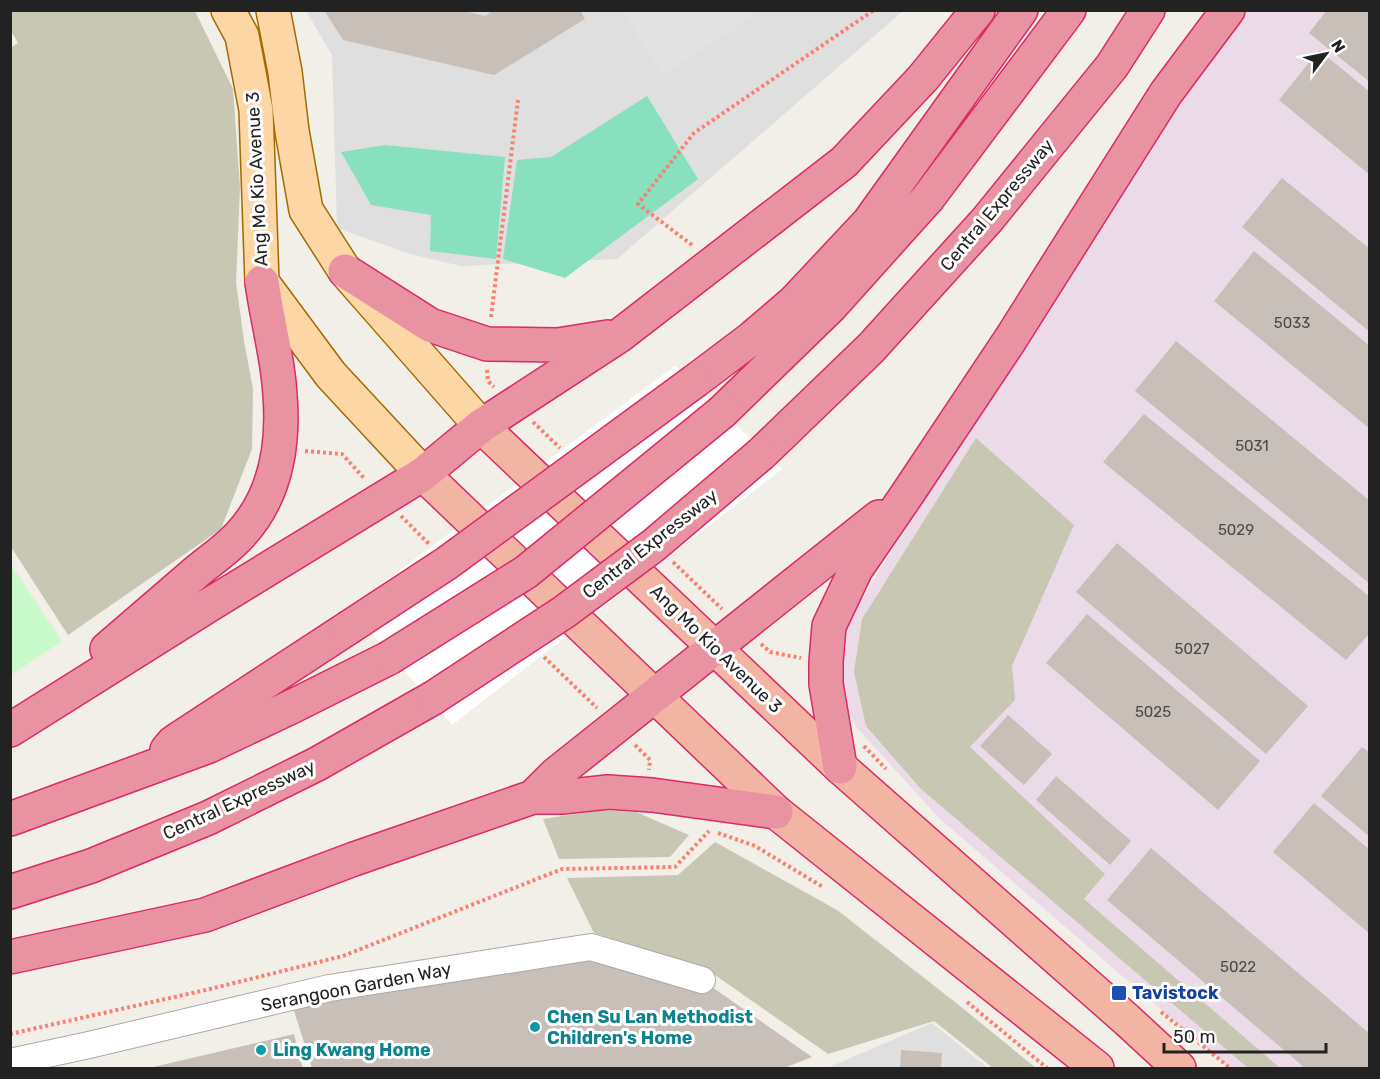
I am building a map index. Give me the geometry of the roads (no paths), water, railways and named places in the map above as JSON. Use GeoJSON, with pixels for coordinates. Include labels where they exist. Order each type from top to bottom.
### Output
{"type":"FeatureCollection","features":[{"type":"Feature","properties":{"kind":"highway"},"geometry":{"type":"LineString","coordinates":[[18,725],[209,604],[423,474],[481,426],[619,336],[843,162],[923,78],[978,10]]}},
{"type":"Feature","properties":{"kind":"highway"},"geometry":{"type":"LineString","coordinates":[[152,768],[173,743],[447,563],[695,381],[752,338],[794,302],[869,222],[1022,10]]}},
{"type":"Feature","properties":{"kind":"highway"},"geometry":{"type":"LineString","coordinates":[[10,819],[152,768],[219,741],[291,707],[389,658],[526,572],[722,412],[831,306],[928,198],[1069,10]]}},
{"type":"Feature","properties":{"kind":"highway","name":"Central Expressway"},"geometry":{"type":"LineString","coordinates":[[10,891],[91,866],[208,818],[317,764],[433,698],[564,612],[654,545],[761,454],[871,348],[987,220],[1112,66],[1148,10]]}},
{"type":"Feature","properties":{"kind":"highway"},"geometry":{"type":"LineString","coordinates":[[1112,66],[1158,10]]}},
{"type":"Feature","properties":{"kind":"highway"},"geometry":{"type":"LineString","coordinates":[[840,767],[826,684],[826,662],[829,626],[856,569],[1010,340],[1166,93],[1228,10]]}},
{"type":"Feature","properties":{"kind":"highway"},"geometry":{"type":"LineString","coordinates":[[345,271],[430,325],[487,344],[558,345],[619,336]]}},
{"type":"Feature","properties":{"kind":"highway"},"geometry":{"type":"LineString","coordinates":[[18,725],[221,553],[255,518],[272,479],[279,448],[280,426],[280,395],[276,358],[262,282]]}},
{"type":"Feature","properties":{"kind":"highway","name":"Ang Mo Kio Avenue 3"},"geometry":{"type":"LineString","coordinates":[[481,426],[840,767],[1128,1020],[1179,1068]]}},
{"type":"Feature","properties":{"kind":"highway","name":"Ang Mo Kio Avenue 3"},"geometry":{"type":"LineString","coordinates":[[423,474],[776,812],[1097,1068]]}},
{"type":"Feature","properties":{"kind":"highway"},"geometry":{"type":"LineString","coordinates":[[533,797],[556,774],[906,496]]}},
{"type":"Feature","properties":{"kind":"highway"},"geometry":{"type":"LineString","coordinates":[[10,957],[205,915],[354,859],[533,797],[608,792],[776,812]]}},
{"type":"Feature","properties":{"kind":"main road","name":"Ang Mo Kio Avenue 3"},"geometry":{"type":"LineString","coordinates":[[228,10],[242,36],[256,110],[262,282],[332,375],[423,474]]}},
{"type":"Feature","properties":{"kind":"main road","name":"Ang Mo Kio Avenue 3"},"geometry":{"type":"LineString","coordinates":[[273,10],[306,210],[345,271],[481,426]]}},
{"type":"Feature","properties":{"kind":"street","name":"Serangoon Garden Way"},"geometry":{"type":"LineString","coordinates":[[10,1062],[329,988],[591,947],[702,980]]}},
{"type":"Feature","properties":{"kind":"place","name":"Tavistock"},"geometry":{"type":"Point","coordinates":[1119,993]}},
{"type":"Feature","properties":{"kind":"place","name":"Chen Su Lan Methodist Children's Home"},"geometry":{"type":"Point","coordinates":[535,1027]}},
{"type":"Feature","properties":{"kind":"place","name":"Ling Kwang Home"},"geometry":{"type":"Point","coordinates":[261,1050]}}]}
